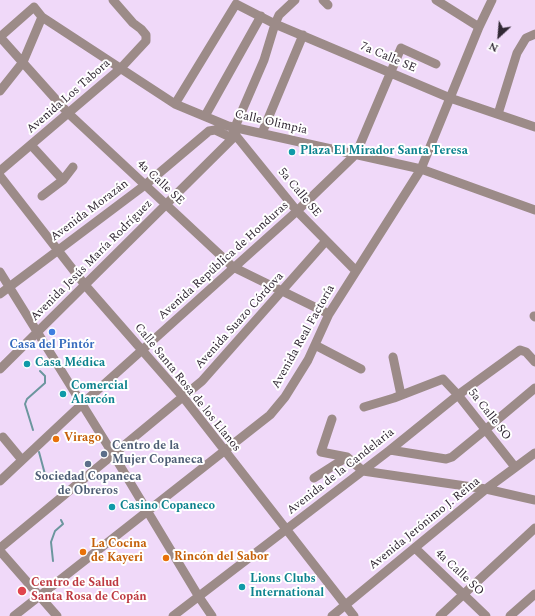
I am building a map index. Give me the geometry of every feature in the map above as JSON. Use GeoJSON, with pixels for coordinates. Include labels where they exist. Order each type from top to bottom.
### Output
{"type":"FeatureCollection","features":[{"type":"Feature","properties":{"kind":"street","name":"Avenida Los Tabora"},"geometry":{"type":"LineString","coordinates":[[0,171],[120,69],[146,41],[146,35],[142,29],[133,23],[119,9],[113,0]]}},
{"type":"Feature","properties":{"kind":"street"},"geometry":{"type":"LineString","coordinates":[[233,132],[264,60],[279,15],[295,0]]}},
{"type":"Feature","properties":{"kind":"street"},"geometry":{"type":"LineString","coordinates":[[436,0],[479,27]]}},
{"type":"Feature","properties":{"kind":"street","name":"Avenida Real Factoría"},"geometry":{"type":"LineString","coordinates":[[14,616],[147,511],[174,494],[223,451],[270,415],[278,406],[296,381],[329,314],[421,169],[479,27],[492,0]]}},
{"type":"Feature","properties":{"kind":"street"},"geometry":{"type":"LineString","coordinates":[[0,37],[35,3]]}},
{"type":"Feature","properties":{"kind":"street","name":"Calle Olimpia"},"geometry":{"type":"LineString","coordinates":[[35,3],[42,16],[120,69],[175,104],[205,116],[233,132],[262,133],[421,169],[535,210]]}},
{"type":"Feature","properties":{"kind":"street","name":"7a Calle SE"},"geometry":{"type":"LineString","coordinates":[[175,104],[236,4],[275,24],[450,98],[535,127]]}},
{"type":"Feature","properties":{"kind":"street"},"geometry":{"type":"LineString","coordinates":[[0,91],[23,62],[42,16]]}},
{"type":"Feature","properties":{"kind":"street"},"geometry":{"type":"LineString","coordinates":[[205,116],[261,16]]}},
{"type":"Feature","properties":{"kind":"street"},"geometry":{"type":"LineString","coordinates":[[498,114],[517,53],[526,38],[535,34]]}},
{"type":"Feature","properties":{"kind":"street"},"geometry":{"type":"LineString","coordinates":[[262,133],[303,35]]}},
{"type":"Feature","properties":{"kind":"street","name":"4a Calle SE"},"geometry":{"type":"LineString","coordinates":[[0,37],[68,113],[233,267],[329,314]]}},
{"type":"Feature","properties":{"kind":"street"},"geometry":{"type":"LineString","coordinates":[[356,154],[401,48],[436,64]]}},
{"type":"Feature","properties":{"kind":"street","name":"Avenida Morazán"},"geometry":{"type":"LineString","coordinates":[[0,294],[144,185],[208,131],[215,130],[233,132]]}},
{"type":"Feature","properties":{"kind":"street","name":"Avenida Jesús María Rodríguez"},"geometry":{"type":"LineString","coordinates":[[0,369],[166,204],[233,132]]}},
{"type":"Feature","properties":{"kind":"street","name":"5a Calle SE"},"geometry":{"type":"LineString","coordinates":[[233,132],[297,211],[325,242],[356,271]]}},
{"type":"Feature","properties":{"kind":"street"},"geometry":{"type":"LineString","coordinates":[[31,145],[63,180]]}},
{"type":"Feature","properties":{"kind":"street","name":"Avenida República de Honduras"},"geometry":{"type":"LineString","coordinates":[[0,481],[82,404],[297,211],[356,154]]}},
{"type":"Feature","properties":{"kind":"street"},"geometry":{"type":"LineString","coordinates":[[42,196],[63,180],[72,167]]}},
{"type":"Feature","properties":{"kind":"street","name":"Calle Santa Rosa de los Llanos"},"geometry":{"type":"LineString","coordinates":[[0,176],[85,285],[183,397],[223,451],[354,616]]}},
{"type":"Feature","properties":{"kind":"street","name":"Avenida Suazo Córdova"},"geometry":{"type":"LineString","coordinates":[[0,548],[63,502],[113,454],[202,381],[325,242]]}},
{"type":"Feature","properties":{"kind":"street"},"geometry":{"type":"LineString","coordinates":[[0,272],[147,511],[165,533],[199,597],[212,616]]}},
{"type":"Feature","properties":{"kind":"street"},"geometry":{"type":"LineString","coordinates":[[315,345],[361,369]]}},
{"type":"Feature","properties":{"kind":"street","name":"Avenida de la Candelaria"},"geometry":{"type":"LineString","coordinates":[[173,616],[363,471],[458,395],[520,350],[524,350],[535,362]]}},
{"type":"Feature","properties":{"kind":"street"},"geometry":{"type":"LineString","coordinates":[[364,407],[401,395],[393,357]]}},
{"type":"Feature","properties":{"kind":"street","name":"5a Calle SO"},"geometry":{"type":"LineString","coordinates":[[401,395],[443,379],[458,395],[515,467]]}},
{"type":"Feature","properties":{"kind":"street"},"geometry":{"type":"LineString","coordinates":[[390,450],[446,459],[452,457],[535,388]]}},
{"type":"Feature","properties":{"kind":"street"},"geometry":{"type":"LineString","coordinates":[[327,469],[321,452],[332,419]]}},
{"type":"Feature","properties":{"kind":"street"},"geometry":{"type":"LineString","coordinates":[[3,437],[22,460]]}},
{"type":"Feature","properties":{"kind":"street"},"geometry":{"type":"LineString","coordinates":[[321,452],[347,457],[363,471],[486,489],[535,500]]}},
{"type":"Feature","properties":{"kind":"street","name":"Avenida Jerónimo J. Reina"},"geometry":{"type":"LineString","coordinates":[[332,616],[486,489],[535,453]]}},
{"type":"Feature","properties":{"kind":"street"},"geometry":{"type":"LineString","coordinates":[[314,478],[347,457]]}},
{"type":"Feature","properties":{"kind":"street"},"geometry":{"type":"LineString","coordinates":[[440,616],[535,528]]}},
{"type":"Feature","properties":{"kind":"street","name":"4a Calle SO"},"geometry":{"type":"LineString","coordinates":[[415,548],[486,616]]}},
{"type":"Feature","properties":{"kind":"street"},"geometry":{"type":"LineString","coordinates":[[0,551],[57,616]]}},
{"type":"Feature","properties":{"kind":"street"},"geometry":{"type":"LineString","coordinates":[[510,616],[535,594]]}},
{"type":"Feature","properties":{"kind":"waterway"},"geometry":{"type":"LineString","coordinates":[[33,430],[25,404],[27,399],[45,383],[45,376],[40,371]]}},
{"type":"Feature","properties":{"kind":"waterway"},"geometry":{"type":"LineString","coordinates":[[39,452],[46,478]]}},
{"type":"Feature","properties":{"kind":"waterway"},"geometry":{"type":"LineString","coordinates":[[53,561],[51,542],[55,531],[63,524],[61,520]]}},
{"type":"Feature","properties":{"kind":"place","name":"Plaza El Mirador Santa Teresa"},"geometry":{"type":"Point","coordinates":[292,152]}},
{"type":"Feature","properties":{"kind":"place","name":"Casa del Pintór"},"geometry":{"type":"Point","coordinates":[52,332]}},
{"type":"Feature","properties":{"kind":"place","name":"Casa Médica"},"geometry":{"type":"Point","coordinates":[27,364]}},
{"type":"Feature","properties":{"kind":"place","name":"Comercial Alarcón"},"geometry":{"type":"Point","coordinates":[63,394]}},
{"type":"Feature","properties":{"kind":"place","name":"Virago"},"geometry":{"type":"Point","coordinates":[56,439]}},
{"type":"Feature","properties":{"kind":"place","name":"Centro de la Mujer Copaneca"},"geometry":{"type":"Point","coordinates":[104,454]}},
{"type":"Feature","properties":{"kind":"place","name":"Sociedad Copaneca de Obreros"},"geometry":{"type":"Point","coordinates":[88,464]}},
{"type":"Feature","properties":{"kind":"place","name":"Casino Copaneco"},"geometry":{"type":"Point","coordinates":[112,507]}},
{"type":"Feature","properties":{"kind":"place","name":"La Cocina de Kayeri"},"geometry":{"type":"Point","coordinates":[83,552]}},
{"type":"Feature","properties":{"kind":"place","name":"Rincón del Sabor"},"geometry":{"type":"Point","coordinates":[166,558]}},
{"type":"Feature","properties":{"kind":"place","name":"Lions Clubs International"},"geometry":{"type":"Point","coordinates":[242,587]}},
{"type":"Feature","properties":{"kind":"place","name":"Centro de Salud Santa Rosa de Copán"},"geometry":{"type":"Point","coordinates":[22,591]}}]}
